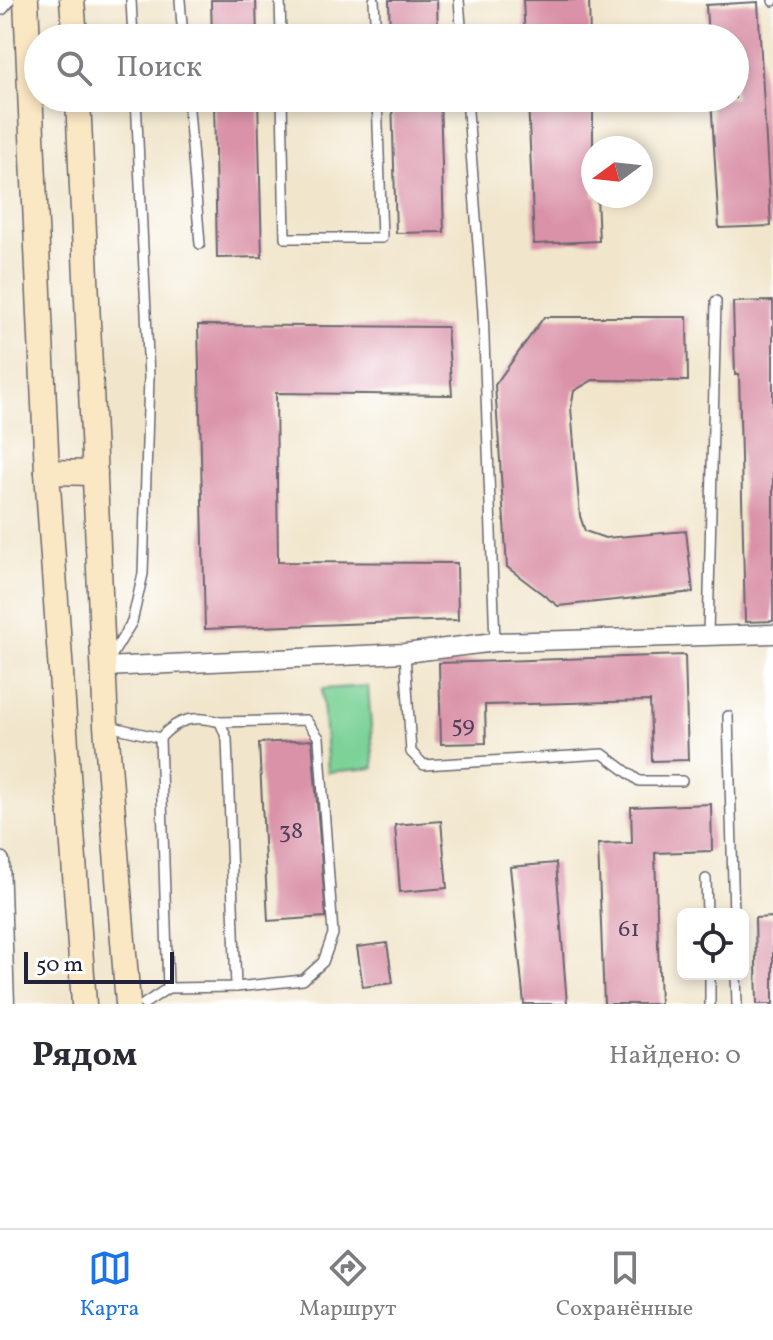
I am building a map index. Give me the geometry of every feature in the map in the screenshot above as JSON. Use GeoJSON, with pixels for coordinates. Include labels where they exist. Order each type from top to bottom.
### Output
{"type":"FeatureCollection","features":[{"type":"Feature","properties":{"kind":"main road"},"geometry":{"type":"LineString","coordinates":[[26,0],[27,24]]}},
{"type":"Feature","properties":{"kind":"main road"},"geometry":{"type":"LineString","coordinates":[[72,0],[74,24]]}},
{"type":"Feature","properties":{"kind":"main road"},"geometry":{"type":"LineString","coordinates":[[31,112],[47,472],[84,1004]]}},
{"type":"Feature","properties":{"kind":"main road"},"geometry":{"type":"LineString","coordinates":[[79,112],[106,726],[128,1004]]}},
{"type":"Feature","properties":{"kind":"main road"},"geometry":{"type":"LineString","coordinates":[[47,472],[95,473]]}},
{"type":"Feature","properties":{"kind":"street"},"geometry":{"type":"LineString","coordinates":[[0,6],[5,0]]}},
{"type":"Feature","properties":{"kind":"street"},"geometry":{"type":"LineString","coordinates":[[105,667],[405,653],[495,642],[773,634]]}},
{"type":"Feature","properties":{"kind":"street"},"geometry":{"type":"LineString","coordinates":[[0,861],[5,1004]]}},
{"type":"Feature","properties":{"kind":"lane"},"geometry":{"type":"LineString","coordinates":[[131,0],[132,24]]}},
{"type":"Feature","properties":{"kind":"lane"},"geometry":{"type":"LineString","coordinates":[[180,0],[182,24]]}},
{"type":"Feature","properties":{"kind":"lane"},"geometry":{"type":"LineString","coordinates":[[280,0],[281,24]]}},
{"type":"Feature","properties":{"kind":"lane"},"geometry":{"type":"LineString","coordinates":[[374,0],[375,24]]}},
{"type":"Feature","properties":{"kind":"lane"},"geometry":{"type":"LineString","coordinates":[[459,0],[461,24]]}},
{"type":"Feature","properties":{"kind":"lane"},"geometry":{"type":"LineString","coordinates":[[105,667],[132,622],[143,574],[149,377],[137,112]]}},
{"type":"Feature","properties":{"kind":"lane"},"geometry":{"type":"LineString","coordinates":[[189,112],[200,244]]}},
{"type":"Feature","properties":{"kind":"lane"},"geometry":{"type":"LineString","coordinates":[[282,112],[285,238],[382,238],[378,112]]}},
{"type":"Feature","properties":{"kind":"lane"},"geometry":{"type":"LineString","coordinates":[[468,112],[483,311],[495,642]]}},
{"type":"Feature","properties":{"kind":"lane"},"geometry":{"type":"LineString","coordinates":[[708,635],[716,301]]}},
{"type":"Feature","properties":{"kind":"lane"},"geometry":{"type":"LineString","coordinates":[[405,653],[411,752],[424,765],[603,754],[639,781],[682,781]]}},
{"type":"Feature","properties":{"kind":"lane"},"geometry":{"type":"LineString","coordinates":[[728,716],[734,908]]}},
{"type":"Feature","properties":{"kind":"lane"},"geometry":{"type":"LineString","coordinates":[[144,1004],[168,988],[236,987],[303,980],[323,962],[333,934],[319,738],[306,720],[220,722],[188,718],[172,725],[160,738],[168,988]]}},
{"type":"Feature","properties":{"kind":"lane"},"geometry":{"type":"LineString","coordinates":[[220,722],[227,739],[236,987]]}},
{"type":"Feature","properties":{"kind":"lane"},"geometry":{"type":"LineString","coordinates":[[106,726],[160,738]]}},
{"type":"Feature","properties":{"kind":"lane"},"geometry":{"type":"LineString","coordinates":[[706,879],[707,908]]}},
{"type":"Feature","properties":{"kind":"lane"},"geometry":{"type":"LineString","coordinates":[[710,980],[710,1004]]}},
{"type":"Feature","properties":{"kind":"lane"},"geometry":{"type":"LineString","coordinates":[[736,980],[737,1004]]}},
{"type":"Feature","properties":{"kind":"green space"},"geometry":{"type":"Polygon","coordinates":[[[368,686],[374,768],[328,772],[322,689],[368,686]]]}},
{"type":"Feature","properties":{"kind":"building"},"geometry":{"type":"Polygon","coordinates":[[[211,0],[256,0],[257,24],[212,24],[211,0]]]}},
{"type":"Feature","properties":{"kind":"building"},"geometry":{"type":"Polygon","coordinates":[[[389,0],[437,0],[438,24],[390,24],[389,0]]]}},
{"type":"Feature","properties":{"kind":"building"},"geometry":{"type":"Polygon","coordinates":[[[523,0],[589,0],[590,24],[524,24],[523,0]]]}},
{"type":"Feature","properties":{"kind":"building"},"geometry":{"type":"Polygon","coordinates":[[[758,2],[771,226],[719,228],[712,112],[749,112],[749,24],[707,24],[706,5],[758,2]]]}},
{"type":"Feature","properties":{"kind":"building"},"geometry":{"type":"Polygon","coordinates":[[[214,112],[258,112],[262,257],[217,258],[214,112]]]}},
{"type":"Feature","properties":{"kind":"building"},"geometry":{"type":"Polygon","coordinates":[[[392,112],[440,112],[444,232],[396,233],[392,112]]]}},
{"type":"Feature","properties":{"kind":"building"},"geometry":{"type":"Polygon","coordinates":[[[529,112],[593,112],[593,136],[581,136],[581,208],[598,208],[599,241],[534,244],[529,112]]]}},
{"type":"Feature","properties":{"kind":"building"},"geometry":{"type":"Polygon","coordinates":[[[773,301],[773,621],[745,622],[739,374],[735,375],[733,302],[773,301]]]}},
{"type":"Feature","properties":{"kind":"building"},"geometry":{"type":"Polygon","coordinates":[[[544,317],[687,317],[688,381],[593,380],[574,391],[571,408],[580,516],[585,531],[605,538],[686,531],[693,592],[558,606],[507,567],[495,385],[544,317]]]}},
{"type":"Feature","properties":{"kind":"building"},"geometry":{"type":"Polygon","coordinates":[[[198,325],[447,327],[452,395],[276,393],[278,562],[457,563],[458,620],[205,629],[198,325]]]}},
{"type":"Feature","properties":{"kind":"building"},"geometry":{"type":"Polygon","coordinates":[[[685,655],[688,760],[652,761],[650,701],[485,705],[486,743],[441,744],[439,663],[685,655]]]}},
{"type":"Feature","properties":{"kind":"building"},"geometry":{"type":"Polygon","coordinates":[[[312,740],[326,917],[268,921],[259,743],[312,740]]]}},
{"type":"Feature","properties":{"kind":"building"},"geometry":{"type":"Polygon","coordinates":[[[711,804],[712,851],[655,853],[660,1004],[604,1004],[598,844],[632,843],[631,807],[711,804]]]}},
{"type":"Feature","properties":{"kind":"building"},"geometry":{"type":"Polygon","coordinates":[[[441,821],[447,888],[400,892],[395,825],[441,821]]]}},
{"type":"Feature","properties":{"kind":"building"},"geometry":{"type":"Polygon","coordinates":[[[556,863],[567,1004],[524,1004],[510,867],[556,863]]]}},
{"type":"Feature","properties":{"kind":"building"},"geometry":{"type":"Polygon","coordinates":[[[773,917],[773,1004],[757,1004],[755,918],[773,917]]]}},
{"type":"Feature","properties":{"kind":"building"},"geometry":{"type":"Polygon","coordinates":[[[387,943],[393,983],[363,987],[357,947],[387,943]]]}}]}
